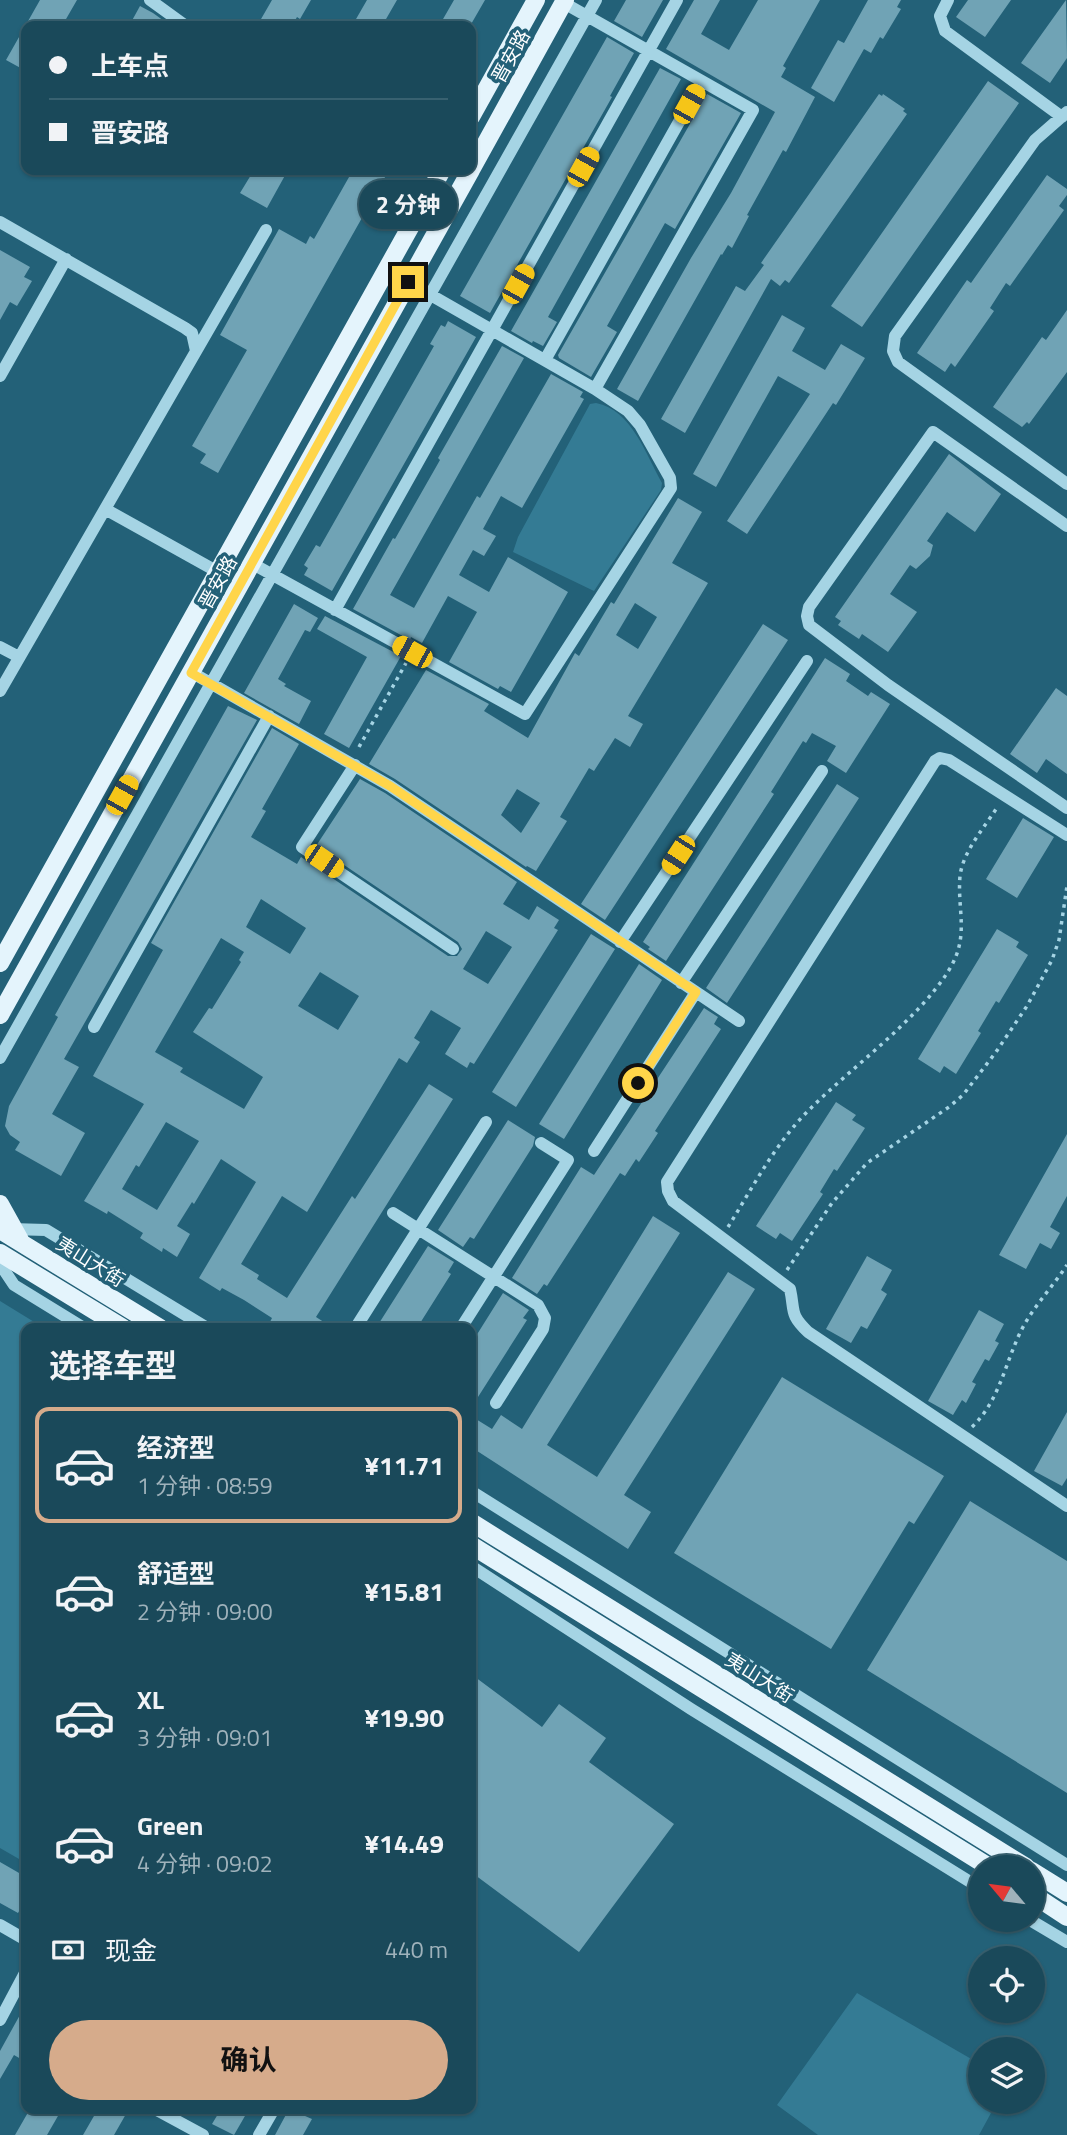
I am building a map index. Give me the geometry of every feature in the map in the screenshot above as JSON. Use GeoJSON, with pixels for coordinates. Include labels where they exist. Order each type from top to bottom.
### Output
{"type":"FeatureCollection","features":[{"type":"Feature","properties":{"kind":"main road","name":"晋安路"},"geometry":{"type":"LineString","coordinates":[[476,108],[536,0]]}},
{"type":"Feature","properties":{"kind":"main road","name":"晋安路"},"geometry":{"type":"LineString","coordinates":[[476,161],[564,1]]}},
{"type":"Feature","properties":{"kind":"main road","name":"晋安路"},"geometry":{"type":"LineString","coordinates":[[0,963],[439,175]]}},
{"type":"Feature","properties":{"kind":"main road","name":"晋安路"},"geometry":{"type":"LineString","coordinates":[[0,1015],[468,175]]}},
{"type":"Feature","properties":{"kind":"main road"},"geometry":{"type":"LineString","coordinates":[[0,1204],[9,1233]]}},
{"type":"Feature","properties":{"kind":"main road","name":"夷山大街"},"geometry":{"type":"LineString","coordinates":[[9,1233],[152,1323]]}},
{"type":"Feature","properties":{"kind":"main road","name":"夷山大街"},"geometry":{"type":"LineString","coordinates":[[2,1258],[114,1323]]}},
{"type":"Feature","properties":{"kind":"main road","name":"夷山大街"},"geometry":{"type":"LineString","coordinates":[[476,1525],[1007,1855]]}},
{"type":"Feature","properties":{"kind":"main road"},"geometry":{"type":"LineString","coordinates":[[476,1548],[970,1855]]}},
{"type":"Feature","properties":{"kind":"main road"},"geometry":{"type":"LineString","coordinates":[[1045,1879],[1067,1893]]}},
{"type":"Feature","properties":{"kind":"main road"},"geometry":{"type":"LineString","coordinates":[[1045,1903],[1067,1917]]}},
{"type":"Feature","properties":{"kind":"street"},"geometry":{"type":"LineString","coordinates":[[150,0],[179,21]]}},
{"type":"Feature","properties":{"kind":"street"},"geometry":{"type":"LineString","coordinates":[[0,1058],[596,0]]}},
{"type":"Feature","properties":{"kind":"street"},"geometry":{"type":"LineString","coordinates":[[335,610],[677,0]]}},
{"type":"Feature","properties":{"kind":"street"},"geometry":{"type":"LineString","coordinates":[[948,0],[940,16],[945,31],[1064,114],[1035,140],[1027,151],[895,336],[894,351],[898,362],[1067,484]]}},
{"type":"Feature","properties":{"kind":"street"},"geometry":{"type":"LineString","coordinates":[[564,1],[753,110],[595,389]]}},
{"type":"Feature","properties":{"kind":"street"},"geometry":{"type":"LineString","coordinates":[[545,360],[702,81]]}},
{"type":"Feature","properties":{"kind":"street"},"geometry":{"type":"LineString","coordinates":[[0,222],[185,328],[191,333],[196,351]]}},
{"type":"Feature","properties":{"kind":"street"},"geometry":{"type":"LineString","coordinates":[[0,691],[266,230]]}},
{"type":"Feature","properties":{"kind":"street"},"geometry":{"type":"LineString","coordinates":[[0,376],[66,259]]}},
{"type":"Feature","properties":{"kind":"street"},"geometry":{"type":"LineString","coordinates":[[251,563],[525,714],[671,488],[670,478],[640,425],[628,411],[595,389],[408,282]]}},
{"type":"Feature","properties":{"kind":"street"},"geometry":{"type":"LineString","coordinates":[[1067,526],[933,432],[809,607],[807,615],[809,625],[888,685],[1067,808]]}},
{"type":"Feature","properties":{"kind":"street"},"geometry":{"type":"LineString","coordinates":[[105,509],[218,572]]}},
{"type":"Feature","properties":{"kind":"street"},"geometry":{"type":"LineString","coordinates":[[0,647],[19,657]]}},
{"type":"Feature","properties":{"kind":"street"},"geometry":{"type":"LineString","coordinates":[[620,942],[807,661]]}},
{"type":"Feature","properties":{"kind":"street"},"geometry":{"type":"LineString","coordinates":[[191,673],[355,765],[739,1021]]}},
{"type":"Feature","properties":{"kind":"street"},"geometry":{"type":"LineString","coordinates":[[93,1027],[269,716]]}},
{"type":"Feature","properties":{"kind":"street"},"geometry":{"type":"LineString","coordinates":[[1067,835],[949,760],[940,758],[934,761],[667,1182],[673,1201],[790,1289],[792,1312],[797,1322],[808,1332],[1067,1506]]}},
{"type":"Feature","properties":{"kind":"street"},"geometry":{"type":"LineString","coordinates":[[355,765],[302,847],[453,949]]}},
{"type":"Feature","properties":{"kind":"street"},"geometry":{"type":"LineString","coordinates":[[681,983],[822,771]]}},
{"type":"Feature","properties":{"kind":"street"},"geometry":{"type":"LineString","coordinates":[[594,1151],[696,992]]}},
{"type":"Feature","properties":{"kind":"street"},"geometry":{"type":"LineString","coordinates":[[359,1323],[486,1122]]}},
{"type":"Feature","properties":{"kind":"street"},"geometry":{"type":"LineString","coordinates":[[464,1323],[568,1160],[541,1143]]}},
{"type":"Feature","properties":{"kind":"street"},"geometry":{"type":"LineString","coordinates":[[393,1213],[538,1305],[545,1318],[543,1329],[496,1403]]}},
{"type":"Feature","properties":{"kind":"street"},"geometry":{"type":"LineString","coordinates":[[9,1233],[46,1230],[199,1323]]}},
{"type":"Feature","properties":{"kind":"street"},"geometry":{"type":"LineString","coordinates":[[2,1258],[14,1285],[76,1323]]}},
{"type":"Feature","properties":{"kind":"street"},"geometry":{"type":"LineString","coordinates":[[476,1494],[1067,1865]]}},
{"type":"Feature","properties":{"kind":"street"},"geometry":{"type":"LineString","coordinates":[[476,1569],[691,1709],[968,1881]]}},
{"type":"Feature","properties":{"kind":"street"},"geometry":{"type":"LineString","coordinates":[[0,1925],[21,1937]]}},
{"type":"Feature","properties":{"kind":"street"},"geometry":{"type":"LineString","coordinates":[[1045,1929],[1067,1942]]}},
{"type":"Feature","properties":{"kind":"street"},"geometry":{"type":"LineString","coordinates":[[0,2020],[21,1980]]}},
{"type":"Feature","properties":{"kind":"street"},"geometry":{"type":"LineString","coordinates":[[164,2114],[203,2135]]}},
{"type":"Feature","properties":{"kind":"street"},"geometry":{"type":"LineString","coordinates":[[259,2135],[271,2114]]}},
{"type":"Feature","properties":{"kind":"path"},"geometry":{"type":"LineString","coordinates":[[359,747],[412,652]]}},
{"type":"Feature","properties":{"kind":"path"},"geometry":{"type":"LineString","coordinates":[[721,1237],[767,1163],[808,1111],[914,1013],[950,969],[960,948],[963,931],[960,877],[963,865],[972,846],[1005,796]]}},
{"type":"Feature","properties":{"kind":"path"},"geometry":{"type":"LineString","coordinates":[[780,1281],[832,1203],[867,1163],[930,1121],[963,1095],[996,1052],[1038,988],[1052,960],[1061,928],[1067,886]]}},
{"type":"Feature","properties":{"kind":"path"},"geometry":{"type":"LineString","coordinates":[[1061,928],[1067,929]]}},
{"type":"Feature","properties":{"kind":"path"},"geometry":{"type":"LineString","coordinates":[[963,1436],[979,1421],[991,1404],[1025,1324],[1067,1265]]}},
{"type":"Feature","properties":{"kind":"shaded area"},"geometry":{"type":"Polygon","coordinates":[[[590,404],[609,407],[628,424],[644,447],[662,483],[661,490],[594,591],[513,552],[518,537],[590,404]]]}},
{"type":"Feature","properties":{"kind":"shaded area"},"geometry":{"type":"Polygon","coordinates":[[[0,1301],[36,1323],[21,1323],[21,1860],[0,1848],[0,1301]]]}},
{"type":"Feature","properties":{"kind":"shaded area"},"geometry":{"type":"Polygon","coordinates":[[[857,1993],[968,2057],[968,2114],[990,2114],[979,2135],[818,2135],[777,2105],[857,1993]]]}},
{"type":"Feature","properties":{"kind":"building"},"geometry":{"type":"Polygon","coordinates":[[[40,0],[77,0],[65,21],[28,21],[40,0]]]}},
{"type":"Feature","properties":{"kind":"building"},"geometry":{"type":"Polygon","coordinates":[[[272,0],[311,0],[300,19],[297,17],[295,21],[260,21],[272,0]]]}},
{"type":"Feature","properties":{"kind":"building"},"geometry":{"type":"Polygon","coordinates":[[[367,0],[397,0],[385,21],[355,21],[367,0]]]}},
{"type":"Feature","properties":{"kind":"building"},"geometry":{"type":"Polygon","coordinates":[[[454,0],[485,0],[473,21],[442,21],[454,0]]]}},
{"type":"Feature","properties":{"kind":"building"},"geometry":{"type":"Polygon","coordinates":[[[626,0],[663,0],[642,37],[614,21],[626,0]]]}},
{"type":"Feature","properties":{"kind":"building"},"geometry":{"type":"Polygon","coordinates":[[[694,0],[720,0],[701,34],[729,50],[758,0],[820,0],[783,66],[786,68],[781,77],[815,97],[786,152],[783,150],[747,215],[749,216],[732,248],[728,245],[721,254],[638,401],[617,389],[775,112],[666,49],[694,0]]]}},
{"type":"Feature","properties":{"kind":"building"},"geometry":{"type":"Polygon","coordinates":[[[868,0],[901,0],[897,7],[901,9],[871,53],[864,49],[834,102],[811,88],[838,40],[844,43],[868,0]]]}},
{"type":"Feature","properties":{"kind":"building"},"geometry":{"type":"Polygon","coordinates":[[[968,0],[1011,0],[985,37],[956,17],[968,0]]]}},
{"type":"Feature","properties":{"kind":"building"},"geometry":{"type":"Polygon","coordinates":[[[1066,0],[1067,58],[1050,83],[1021,63],[1066,0]]]}},
{"type":"Feature","properties":{"kind":"building"},"geometry":{"type":"Polygon","coordinates":[[[140,6],[164,21],[132,21],[140,6]]]}},
{"type":"Feature","properties":{"kind":"building"},"geometry":{"type":"Polygon","coordinates":[[[21,34],[21,68],[6,60],[21,34]]]}},
{"type":"Feature","properties":{"kind":"building"},"geometry":{"type":"Polygon","coordinates":[[[607,37],[634,53],[490,313],[460,296],[607,37]]]}},
{"type":"Feature","properties":{"kind":"building"},"geometry":{"type":"Polygon","coordinates":[[[660,68],[681,79],[548,317],[557,322],[543,346],[533,341],[532,343],[511,331],[660,68]]]}},
{"type":"Feature","properties":{"kind":"building"},"geometry":{"type":"Polygon","coordinates":[[[988,81],[1019,103],[862,327],[831,306],[988,81]]]}},
{"type":"Feature","properties":{"kind":"building"},"geometry":{"type":"Polygon","coordinates":[[[707,94],[741,113],[675,229],[665,223],[607,326],[617,332],[591,377],[558,355],[707,94]]]}},
{"type":"Feature","properties":{"kind":"building"},"geometry":{"type":"Polygon","coordinates":[[[879,94],[905,109],[903,111],[907,114],[789,283],[785,280],[780,286],[771,279],[685,433],[661,419],[736,286],[745,291],[764,265],[761,263],[879,94]]]}},
{"type":"Feature","properties":{"kind":"building"},"geometry":{"type":"Polygon","coordinates":[[[251,175],[285,175],[267,208],[240,193],[251,175]]]}},
{"type":"Feature","properties":{"kind":"building"},"geometry":{"type":"Polygon","coordinates":[[[350,175],[386,175],[218,473],[200,463],[206,454],[192,446],[247,350],[220,335],[279,229],[306,244],[310,236],[314,239],[350,175]]]}},
{"type":"Feature","properties":{"kind":"building"},"geometry":{"type":"Polygon","coordinates":[[[1047,175],[1067,189],[1067,195],[1059,206],[1064,210],[1010,286],[1006,283],[990,308],[994,311],[955,367],[951,363],[945,372],[917,353],[967,280],[971,283],[1047,175]]]}},
{"type":"Feature","properties":{"kind":"building"},"geometry":{"type":"Polygon","coordinates":[[[0,250],[30,267],[24,277],[32,281],[17,306],[10,302],[0,320],[0,250]]]}},
{"type":"Feature","properties":{"kind":"building"},"geometry":{"type":"Polygon","coordinates":[[[1067,310],[1067,372],[1029,424],[1027,422],[1022,427],[993,407],[1042,337],[1046,340],[1067,310]]]}},
{"type":"Feature","properties":{"kind":"building"},"geometry":{"type":"Polygon","coordinates":[[[782,315],[805,328],[792,351],[825,370],[841,344],[865,358],[747,534],[727,521],[810,394],[778,376],[716,487],[693,474],[782,315]]]}},
{"type":"Feature","properties":{"kind":"building"},"geometry":{"type":"Polygon","coordinates":[[[448,321],[476,337],[332,591],[304,575],[308,568],[304,565],[316,545],[320,547],[434,346],[430,344],[441,325],[445,327],[448,321]]]}},
{"type":"Feature","properties":{"kind":"building"},"geometry":{"type":"Polygon","coordinates":[[[502,346],[524,358],[390,595],[414,608],[477,496],[480,498],[551,374],[583,392],[580,397],[584,399],[522,508],[501,496],[483,529],[496,536],[484,556],[473,550],[459,575],[489,592],[508,557],[568,592],[511,692],[500,686],[498,689],[449,662],[477,612],[448,596],[422,643],[411,637],[410,640],[353,609],[440,460],[438,458],[502,346]]]}},
{"type":"Feature","properties":{"kind":"building"},"geometry":{"type":"Polygon","coordinates":[[[949,454],[1001,494],[975,532],[947,512],[927,541],[933,545],[930,556],[916,569],[910,565],[890,594],[917,612],[888,652],[862,634],[859,639],[838,625],[841,621],[835,617],[949,454]]]}},
{"type":"Feature","properties":{"kind":"building"},"geometry":{"type":"Polygon","coordinates":[[[678,498],[702,512],[672,563],[708,583],[628,716],[643,724],[630,747],[615,738],[594,771],[589,768],[560,817],[567,821],[536,871],[369,764],[426,670],[489,704],[484,711],[528,738],[575,653],[579,656],[611,602],[614,604],[678,498]],[[635,603],[616,635],[638,649],[657,617],[635,603]],[[517,789],[501,815],[521,833],[540,803],[517,789]]]}},
{"type":"Feature","properties":{"kind":"building"},"geometry":{"type":"Polygon","coordinates":[[[294,604],[318,618],[310,632],[305,630],[278,679],[286,684],[284,686],[311,701],[299,724],[244,693],[294,604]]]}},
{"type":"Feature","properties":{"kind":"building"},"geometry":{"type":"Polygon","coordinates":[[[325,616],[401,656],[349,748],[324,734],[367,657],[317,629],[325,616]]]}},
{"type":"Feature","properties":{"kind":"building"},"geometry":{"type":"Polygon","coordinates":[[[763,624],[788,640],[605,920],[581,904],[763,624]]]}},
{"type":"Feature","properties":{"kind":"building"},"geometry":{"type":"Polygon","coordinates":[[[825,658],[850,674],[846,681],[868,696],[871,692],[890,704],[846,773],[827,761],[836,746],[812,733],[806,743],[803,741],[771,792],[774,794],[666,961],[648,949],[650,947],[643,942],[825,658]]]}},
{"type":"Feature","properties":{"kind":"building"},"geometry":{"type":"Polygon","coordinates":[[[1056,688],[1067,696],[1067,774],[1046,759],[1037,773],[1010,754],[1056,688]]]}},
{"type":"Feature","properties":{"kind":"building"},"geometry":{"type":"Polygon","coordinates":[[[228,706],[257,720],[64,1059],[79,1067],[52,1114],[85,1133],[61,1176],[15,1150],[20,1142],[10,1135],[5,1126],[9,1106],[58,1017],[55,1015],[228,706]]]}},
{"type":"Feature","properties":{"kind":"building"},"geometry":{"type":"Polygon","coordinates":[[[272,728],[299,744],[262,809],[266,811],[251,837],[297,864],[301,857],[448,956],[457,956],[462,949],[458,942],[316,846],[360,779],[517,882],[503,904],[529,920],[537,906],[559,920],[554,928],[558,930],[474,1064],[470,1062],[467,1068],[445,1054],[461,1028],[431,1010],[414,1038],[420,1042],[407,1063],[399,1058],[307,1212],[282,1196],[241,1264],[259,1275],[257,1279],[287,1298],[352,1196],[355,1199],[429,1084],[453,1099],[316,1317],[325,1323],[272,1323],[272,1318],[244,1300],[222,1288],[220,1291],[199,1278],[256,1182],[221,1159],[194,1204],[192,1202],[177,1226],[190,1234],[177,1257],[163,1248],[162,1252],[140,1238],[143,1233],[108,1211],[107,1214],[84,1201],[144,1104],[93,1076],[163,950],[151,943],[272,728]],[[261,899],[246,927],[290,954],[306,928],[261,899]],[[486,931],[463,969],[488,984],[512,947],[486,931]],[[221,938],[155,1052],[183,1068],[180,1072],[244,1109],[263,1077],[193,1032],[209,1008],[212,1009],[241,962],[239,960],[244,952],[221,938]],[[320,972],[298,1006],[338,1030],[359,996],[320,972]],[[166,1122],[139,1167],[136,1165],[122,1189],[157,1210],[199,1141],[166,1122]]]}},
{"type":"Feature","properties":{"kind":"building"},"geometry":{"type":"Polygon","coordinates":[[[837,784],[859,798],[727,1003],[706,988],[837,784]]]}},
{"type":"Feature","properties":{"kind":"building"},"geometry":{"type":"Polygon","coordinates":[[[1023,818],[1054,837],[1017,898],[986,879],[1023,818]]]}},
{"type":"Feature","properties":{"kind":"building"},"geometry":{"type":"Polygon","coordinates":[[[997,929],[1019,942],[1016,947],[1028,955],[999,1003],[996,1001],[978,1031],[981,1033],[956,1074],[944,1066],[940,1073],[918,1059],[997,929]]]}},
{"type":"Feature","properties":{"kind":"building"},"geometry":{"type":"Polygon","coordinates":[[[591,934],[615,949],[516,1107],[492,1092],[591,934]]]}},
{"type":"Feature","properties":{"kind":"building"},"geometry":{"type":"Polygon","coordinates":[[[639,964],[662,980],[564,1139],[539,1124],[639,964]]]}},
{"type":"Feature","properties":{"kind":"building"},"geometry":{"type":"Polygon","coordinates":[[[704,1008],[718,1017],[714,1024],[721,1029],[655,1131],[658,1133],[639,1162],[636,1159],[625,1176],[620,1173],[547,1286],[544,1284],[537,1294],[512,1278],[581,1167],[594,1175],[704,1008]]]}},
{"type":"Feature","properties":{"kind":"building"},"geometry":{"type":"Polygon","coordinates":[[[836,1102],[856,1115],[852,1120],[865,1128],[837,1171],[834,1169],[820,1192],[823,1194],[792,1241],[780,1233],[776,1239],[756,1226],[836,1102]]]}},
{"type":"Feature","properties":{"kind":"building"},"geometry":{"type":"Polygon","coordinates":[[[508,1120],[535,1137],[533,1146],[474,1239],[470,1237],[463,1247],[438,1230],[508,1120]]]}},
{"type":"Feature","properties":{"kind":"building"},"geometry":{"type":"Polygon","coordinates":[[[1067,1134],[1067,1196],[1050,1227],[1060,1233],[1051,1249],[1040,1243],[1026,1269],[999,1255],[1067,1134]]]}},
{"type":"Feature","properties":{"kind":"building"},"geometry":{"type":"Polygon","coordinates":[[[653,1216],[680,1233],[547,1445],[597,1477],[728,1272],[755,1289],[624,1495],[651,1512],[628,1549],[476,1450],[476,1419],[492,1429],[501,1415],[522,1429],[653,1216]]]}},
{"type":"Feature","properties":{"kind":"building"},"geometry":{"type":"Polygon","coordinates":[[[428,1246],[454,1262],[448,1272],[451,1274],[420,1323],[379,1323],[428,1246]]]}},
{"type":"Feature","properties":{"kind":"building"},"geometry":{"type":"Polygon","coordinates":[[[867,1256],[892,1270],[881,1290],[887,1294],[867,1329],[861,1326],[851,1343],[826,1329],[867,1256]]]}},
{"type":"Feature","properties":{"kind":"building"},"geometry":{"type":"Polygon","coordinates":[[[503,1293],[529,1310],[523,1318],[527,1320],[476,1400],[476,1336],[503,1293]]]}},
{"type":"Feature","properties":{"kind":"building"},"geometry":{"type":"Polygon","coordinates":[[[979,1310],[1004,1324],[995,1341],[999,1343],[989,1361],[985,1359],[972,1382],[976,1384],[966,1403],[962,1400],[953,1415],[928,1401],[979,1310]]]}},
{"type":"Feature","properties":{"kind":"building"},"geometry":{"type":"Polygon","coordinates":[[[782,1377],[944,1476],[914,1524],[909,1521],[831,1649],[674,1553],[782,1377]]]}},
{"type":"Feature","properties":{"kind":"building"},"geometry":{"type":"Polygon","coordinates":[[[1067,1412],[1067,1478],[1062,1486],[1034,1471],[1067,1412]]]}},
{"type":"Feature","properties":{"kind":"building"},"geometry":{"type":"Polygon","coordinates":[[[970,1501],[1067,1561],[1067,1793],[867,1670],[970,1501]]]}},
{"type":"Feature","properties":{"kind":"building"},"geometry":{"type":"Polygon","coordinates":[[[476,1678],[542,1727],[559,1704],[606,1738],[589,1762],[674,1824],[579,1952],[476,1876],[476,1678]]]}},
{"type":"Feature","properties":{"kind":"building"},"geometry":{"type":"Polygon","coordinates":[[[0,1862],[21,1874],[21,1908],[18,1913],[0,1903],[0,1862]]]}},
{"type":"Feature","properties":{"kind":"building"},"geometry":{"type":"Polygon","coordinates":[[[21,2013],[21,2059],[14,2055],[0,2079],[0,2051],[21,2013]]]}},
{"type":"Feature","properties":{"kind":"building"},"geometry":{"type":"Polygon","coordinates":[[[27,2114],[59,2114],[47,2135],[15,2135],[27,2114]]]}},
{"type":"Feature","properties":{"kind":"building"},"geometry":{"type":"Polygon","coordinates":[[[95,2114],[126,2114],[114,2135],[83,2135],[95,2114]]]}},
{"type":"Feature","properties":{"kind":"building"},"geometry":{"type":"Polygon","coordinates":[[[218,2114],[246,2114],[234,2135],[212,2124],[218,2114]]]}},
{"type":"Feature","properties":{"kind":"building"},"geometry":{"type":"Polygon","coordinates":[[[286,2114],[300,2114],[312,2119],[303,2135],[275,2135],[286,2114]]]}},
{"type":"Feature","properties":{"kind":"route"},"geometry":{"type":"LineString","coordinates":[[408,282],[191,673],[390,786],[696,992],[638,1083]]}}]}
